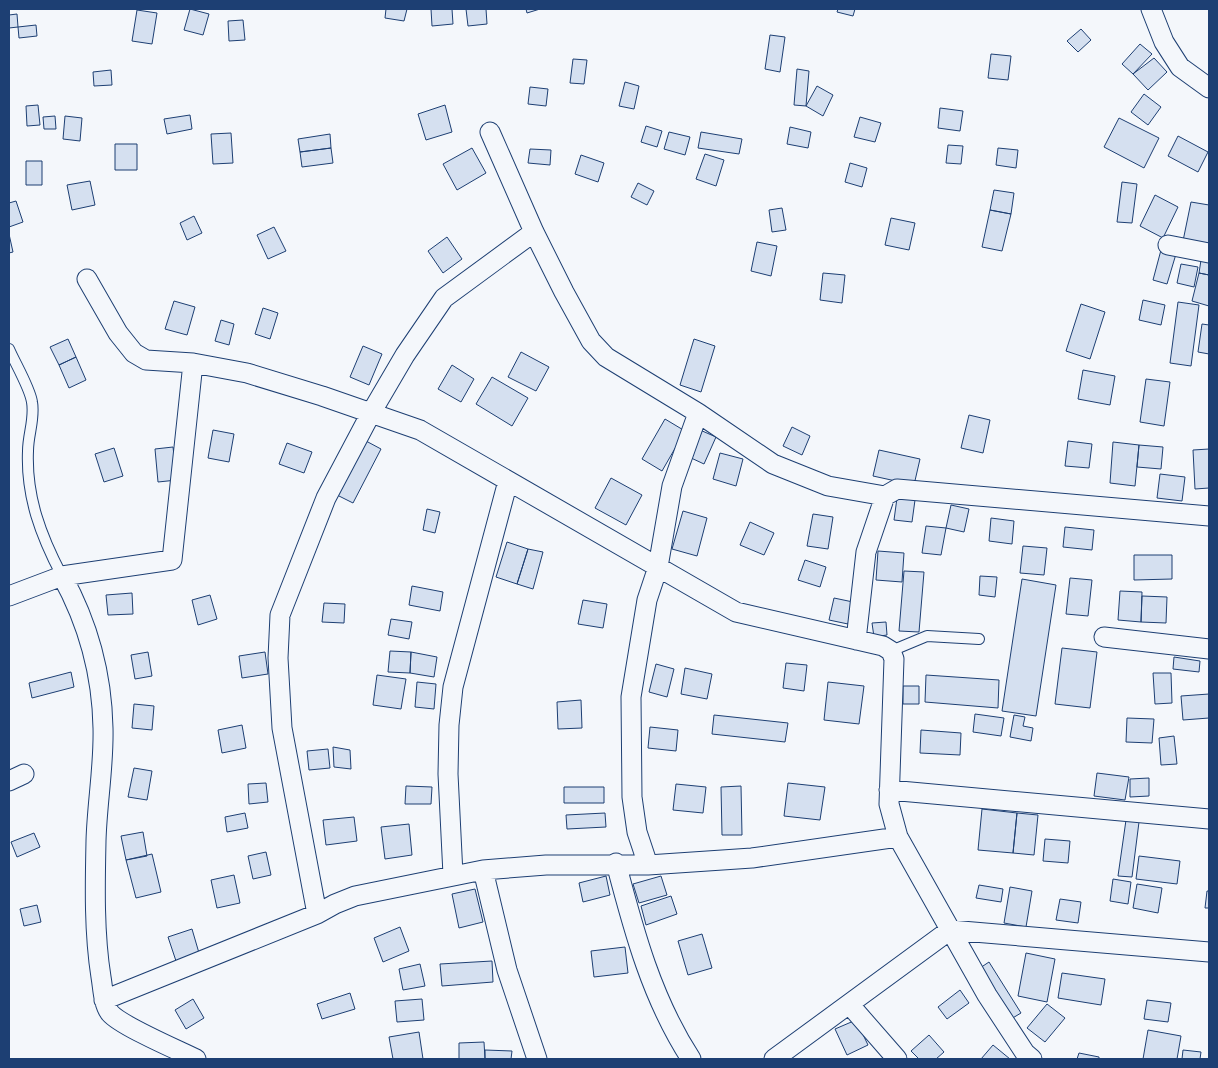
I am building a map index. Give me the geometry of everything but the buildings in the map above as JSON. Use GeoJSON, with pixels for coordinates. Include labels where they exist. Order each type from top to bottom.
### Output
{"type":"FeatureCollection","features":[{"type":"Feature","properties":{"kind":"street"},"geometry":{"type":"LineString","coordinates":[[1151,9],[1164,42],[1180,67],[1209,88]]}},
{"type":"Feature","properties":{"kind":"street"},"geometry":{"type":"LineString","coordinates":[[490,132],[534,232],[564,292],[596,346],[606,357],[621,368],[698,413],[773,464],[828,486],[885,496],[897,489],[1209,516]]}},
{"type":"Feature","properties":{"kind":"street"},"geometry":{"type":"LineString","coordinates":[[317,914],[282,728],[278,658],[280,614],[326,498],[371,413],[405,355],[444,298],[534,232]]}},
{"type":"Feature","properties":{"kind":"street"},"geometry":{"type":"LineString","coordinates":[[1168,244],[1209,252]]}},
{"type":"Feature","properties":{"kind":"street"},"geometry":{"type":"LineString","coordinates":[[87,279],[118,333],[134,353],[146,360],[193,363],[247,373],[420,430],[736,612],[883,646],[891,651],[894,660],[889,804],[898,837],[987,995],[1026,1057]]}},
{"type":"Feature","properties":{"kind":"street"},"geometry":{"type":"LineString","coordinates":[[9,596],[62,576],[172,560],[193,363]]}},
{"type":"Feature","properties":{"kind":"street"},"geometry":{"type":"LineString","coordinates":[[648,865],[637,832],[632,797],[632,697],[647,600],[658,567],[672,486],[698,413]]}},
{"type":"Feature","properties":{"kind":"street"},"geometry":{"type":"LineString","coordinates":[[453,875],[448,765],[449,725],[453,687],[508,480]]}},
{"type":"Feature","properties":{"kind":"street"},"geometry":{"type":"LineString","coordinates":[[856,640],[866,552],[885,496]]}},
{"type":"Feature","properties":{"kind":"street"},"geometry":{"type":"LineString","coordinates":[[62,576],[74,597],[91,644],[100,686],[103,727],[96,840],[97,950],[104,1000],[109,1012],[120,1022],[196,1059]]}},
{"type":"Feature","properties":{"kind":"street"},"geometry":{"type":"LineString","coordinates":[[1104,637],[1209,649]]}},
{"type":"Feature","properties":{"kind":"street"},"geometry":{"type":"LineString","coordinates":[[889,790],[1209,818]]}},
{"type":"Feature","properties":{"kind":"street"},"geometry":{"type":"LineString","coordinates":[[104,1000],[317,914],[355,896],[453,875],[483,870],[546,865],[616,863],[648,865],[752,858],[898,837]]}},
{"type":"Feature","properties":{"kind":"street"},"geometry":{"type":"LineString","coordinates":[[616,863],[637,942],[655,994],[678,1040],[691,1059]]}},
{"type":"Feature","properties":{"kind":"street"},"geometry":{"type":"LineString","coordinates":[[483,870],[507,970],[537,1059]]}},
{"type":"Feature","properties":{"kind":"street"},"geometry":{"type":"LineString","coordinates":[[774,1059],[950,930],[1209,952]]}},
{"type":"Feature","properties":{"kind":"street"},"geometry":{"type":"LineString","coordinates":[[849,1004],[897,1059]]}},
{"type":"Feature","properties":{"kind":"lane"},"geometry":{"type":"LineString","coordinates":[[9,349],[32,400],[34,418],[28,451],[28,478],[33,510],[44,542],[62,576]]}},
{"type":"Feature","properties":{"kind":"lane"},"geometry":{"type":"LineString","coordinates":[[891,651],[927,636],[979,639]]}}]}
